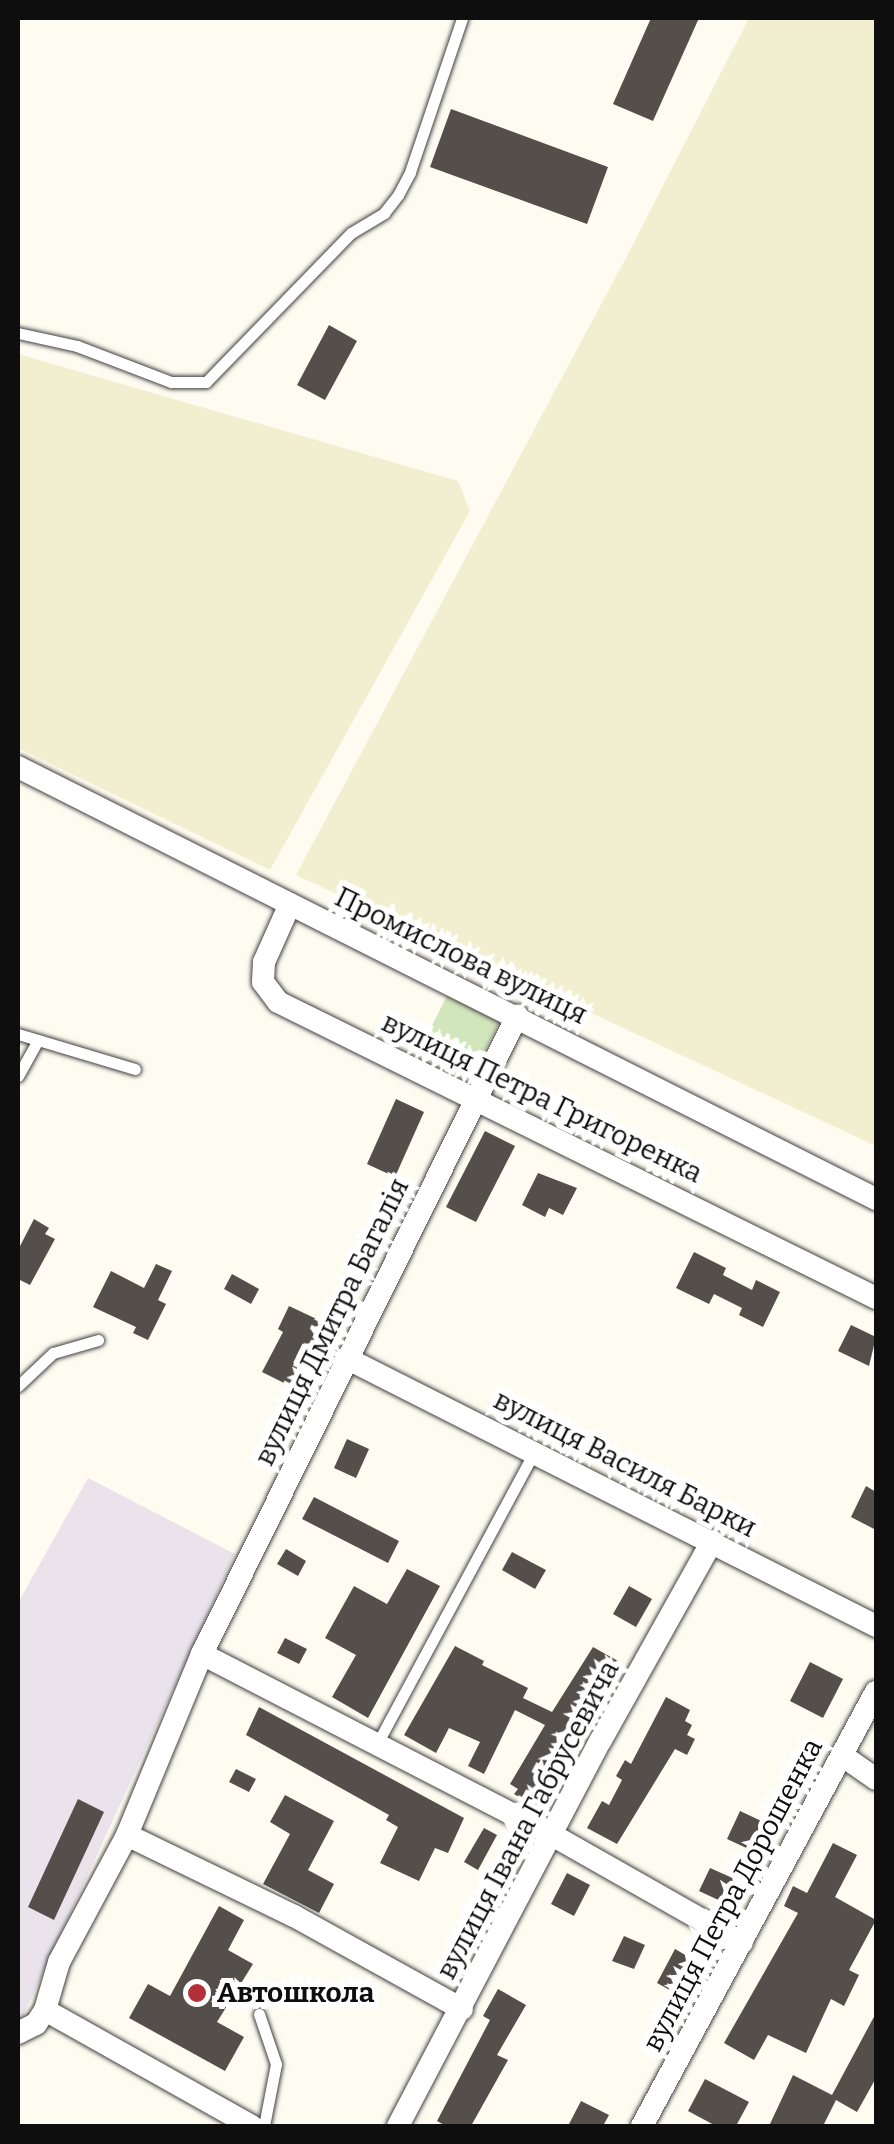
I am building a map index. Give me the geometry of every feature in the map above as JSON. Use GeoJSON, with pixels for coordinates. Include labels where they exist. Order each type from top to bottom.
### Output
{"type":"FeatureCollection","features":[{"type":"Feature","properties":{"kind":"street","name":"Промислова вулиця"},"geometry":{"type":"LineString","coordinates":[[18,768],[876,1199]]}},
{"type":"Feature","properties":{"kind":"street","name":"вулиця Петра Григоренка"},"geometry":{"type":"LineString","coordinates":[[290,904],[264,962],[264,982],[278,1002],[876,1298]]}},
{"type":"Feature","properties":{"kind":"street","name":"вулиця Дмитра Багалія"},"geometry":{"type":"LineString","coordinates":[[46,2010],[58,1962],[127,1835],[202,1654],[517,1016]]}},
{"type":"Feature","properties":{"kind":"street","name":"вулиця Василя Барки"},"geometry":{"type":"LineString","coordinates":[[346,1358],[876,1626]]}},
{"type":"Feature","properties":{"kind":"street","name":"вулиця Івана Габрусевича"},"geometry":{"type":"LineString","coordinates":[[398,2126],[602,1740],[712,1542]]}},
{"type":"Feature","properties":{"kind":"street"},"geometry":{"type":"LineString","coordinates":[[202,1654],[554,1836],[742,1943]]}},
{"type":"Feature","properties":{"kind":"street","name":"вулиця Петра Дорошенка"},"geometry":{"type":"LineString","coordinates":[[649,2124],[876,1692]]}},
{"type":"Feature","properties":{"kind":"street"},"geometry":{"type":"LineString","coordinates":[[843,1756],[876,1779]]}},
{"type":"Feature","properties":{"kind":"street"},"geometry":{"type":"LineString","coordinates":[[127,1835],[294,1916],[462,2010]]}},
{"type":"Feature","properties":{"kind":"street"},"geometry":{"type":"LineString","coordinates":[[18,2033],[36,2024],[46,2010],[252,2126]]}},
{"type":"Feature","properties":{"kind":"lane"},"geometry":{"type":"LineString","coordinates":[[18,334],[78,346],[171,382],[206,382],[351,232],[384,213],[398,195],[410,172],[462,18]]}},
{"type":"Feature","properties":{"kind":"lane"},"geometry":{"type":"LineString","coordinates":[[18,1034],[134,1069]]}},
{"type":"Feature","properties":{"kind":"lane"},"geometry":{"type":"LineString","coordinates":[[18,1076],[38,1040]]}},
{"type":"Feature","properties":{"kind":"lane"},"geometry":{"type":"LineString","coordinates":[[18,1386],[53,1353],[98,1340]]}},
{"type":"Feature","properties":{"kind":"lane"},"geometry":{"type":"LineString","coordinates":[[378,1742],[535,1451]]}},
{"type":"Feature","properties":{"kind":"lane"},"geometry":{"type":"LineString","coordinates":[[259,2014],[276,2064],[264,2126]]}},
{"type":"Feature","properties":{"kind":"shaded area"},"geometry":{"type":"Polygon","coordinates":[[[749,18],[876,18],[876,1146],[296,875],[628,254],[749,18]]]}},
{"type":"Feature","properties":{"kind":"shaded area"},"geometry":{"type":"Polygon","coordinates":[[[18,354],[458,481],[470,511],[270,870],[18,748],[18,354]]]}},
{"type":"Feature","properties":{"kind":"shaded area"},"geometry":{"type":"Polygon","coordinates":[[[88,1478],[235,1554],[19,2025],[18,1603],[88,1478]]]}},
{"type":"Feature","properties":{"kind":"green space"},"geometry":{"type":"Polygon","coordinates":[[[448,994],[500,1020],[468,1083],[416,1057],[448,994]]]}},
{"type":"Feature","properties":{"kind":"building"},"geometry":{"type":"Polygon","coordinates":[[[651,18],[699,18],[653,121],[613,104],[651,18]]]}},
{"type":"Feature","properties":{"kind":"building"},"geometry":{"type":"Polygon","coordinates":[[[451,109],[608,167],[587,224],[430,167],[451,109]]]}},
{"type":"Feature","properties":{"kind":"building"},"geometry":{"type":"Polygon","coordinates":[[[329,325],[357,341],[325,400],[297,385],[329,325]]]}},
{"type":"Feature","properties":{"kind":"building"},"geometry":{"type":"Polygon","coordinates":[[[396,1099],[424,1112],[395,1177],[367,1164],[396,1099]]]}},
{"type":"Feature","properties":{"kind":"building"},"geometry":{"type":"Polygon","coordinates":[[[485,1131],[515,1146],[476,1222],[446,1207],[485,1131]]]}},
{"type":"Feature","properties":{"kind":"building"},"geometry":{"type":"Polygon","coordinates":[[[538,1173],[577,1188],[563,1215],[549,1208],[545,1217],[522,1205],[538,1173]]]}},
{"type":"Feature","properties":{"kind":"building"},"geometry":{"type":"Polygon","coordinates":[[[34,1219],[49,1228],[45,1234],[55,1239],[30,1285],[18,1279],[18,1250],[34,1219]]]}},
{"type":"Feature","properties":{"kind":"building"},"geometry":{"type":"Polygon","coordinates":[[[694,1252],[726,1268],[723,1275],[752,1290],[756,1280],[780,1292],[763,1327],[739,1315],[742,1308],[714,1294],[709,1304],[676,1288],[694,1252]]]}},
{"type":"Feature","properties":{"kind":"building"},"geometry":{"type":"Polygon","coordinates":[[[156,1264],[172,1271],[158,1300],[166,1304],[148,1340],[133,1333],[136,1327],[93,1307],[111,1271],[144,1288],[156,1264]]]}},
{"type":"Feature","properties":{"kind":"building"},"geometry":{"type":"Polygon","coordinates":[[[232,1274],[259,1289],[251,1304],[224,1289],[232,1274]]]}},
{"type":"Feature","properties":{"kind":"building"},"geometry":{"type":"Polygon","coordinates":[[[289,1306],[323,1322],[292,1387],[262,1372],[283,1332],[278,1329],[289,1306]]]}},
{"type":"Feature","properties":{"kind":"building"},"geometry":{"type":"Polygon","coordinates":[[[851,1325],[876,1337],[869,1366],[838,1351],[851,1325]]]}},
{"type":"Feature","properties":{"kind":"building"},"geometry":{"type":"Polygon","coordinates":[[[347,1439],[369,1449],[356,1478],[334,1468],[347,1439]]]}},
{"type":"Feature","properties":{"kind":"building"},"geometry":{"type":"Polygon","coordinates":[[[866,1486],[876,1492],[876,1530],[851,1517],[866,1486]]]}},
{"type":"Feature","properties":{"kind":"building"},"geometry":{"type":"Polygon","coordinates":[[[314,1497],[399,1541],[388,1563],[302,1519],[314,1497]]]}},
{"type":"Feature","properties":{"kind":"building"},"geometry":{"type":"Polygon","coordinates":[[[286,1549],[306,1561],[298,1576],[277,1564],[286,1549]]]}},
{"type":"Feature","properties":{"kind":"building"},"geometry":{"type":"Polygon","coordinates":[[[512,1552],[546,1570],[535,1589],[502,1570],[512,1552]]]}},
{"type":"Feature","properties":{"kind":"building"},"geometry":{"type":"Polygon","coordinates":[[[407,1569],[440,1586],[368,1718],[332,1697],[356,1655],[325,1638],[354,1586],[387,1604],[407,1569]]]}},
{"type":"Feature","properties":{"kind":"building"},"geometry":{"type":"Polygon","coordinates":[[[629,1586],[652,1599],[636,1627],[613,1614],[629,1586]]]}},
{"type":"Feature","properties":{"kind":"building"},"geometry":{"type":"Polygon","coordinates":[[[285,1638],[307,1649],[299,1664],[277,1653],[285,1638]]]}},
{"type":"Feature","properties":{"kind":"building"},"geometry":{"type":"Polygon","coordinates":[[[455,1646],[484,1661],[482,1665],[528,1688],[523,1698],[552,1712],[593,1647],[618,1661],[538,1808],[514,1794],[518,1789],[510,1784],[545,1725],[515,1710],[484,1774],[468,1766],[480,1742],[449,1728],[436,1753],[404,1735],[455,1646]]]}},
{"type":"Feature","properties":{"kind":"building"},"geometry":{"type":"Polygon","coordinates":[[[810,1662],[843,1679],[823,1718],[790,1701],[810,1662]]]}},
{"type":"Feature","properties":{"kind":"building"},"geometry":{"type":"Polygon","coordinates":[[[666,1697],[690,1710],[685,1721],[692,1725],[687,1735],[695,1739],[687,1755],[675,1749],[617,1844],[587,1828],[602,1801],[609,1805],[622,1780],[616,1776],[625,1760],[631,1764],[666,1697]]]}},
{"type":"Feature","properties":{"kind":"building"},"geometry":{"type":"Polygon","coordinates":[[[259,1707],[464,1818],[448,1853],[435,1848],[419,1881],[380,1863],[398,1827],[386,1820],[389,1815],[246,1735],[259,1707]]]}},
{"type":"Feature","properties":{"kind":"building"},"geometry":{"type":"Polygon","coordinates":[[[236,1769],[256,1779],[249,1792],[229,1782],[236,1769]]]}},
{"type":"Feature","properties":{"kind":"building"},"geometry":{"type":"Polygon","coordinates":[[[285,1795],[334,1821],[308,1870],[334,1884],[319,1913],[263,1884],[290,1834],[270,1822],[285,1795]]]}},
{"type":"Feature","properties":{"kind":"building"},"geometry":{"type":"Polygon","coordinates":[[[78,1799],[104,1812],[54,1920],[28,1907],[78,1799]]]}},
{"type":"Feature","properties":{"kind":"building"},"geometry":{"type":"Polygon","coordinates":[[[740,1811],[768,1824],[755,1852],[727,1839],[740,1811]]]}},
{"type":"Feature","properties":{"kind":"building"},"geometry":{"type":"Polygon","coordinates":[[[484,1828],[497,1835],[478,1870],[464,1862],[484,1828]]]}},
{"type":"Feature","properties":{"kind":"building"},"geometry":{"type":"Polygon","coordinates":[[[833,1843],[857,1855],[835,1897],[876,1920],[849,1970],[859,1975],[844,2006],[831,1999],[806,2053],[768,2035],[754,2060],[724,2043],[798,1913],[784,1906],[793,1886],[807,1893],[833,1843]]]}},
{"type":"Feature","properties":{"kind":"building"},"geometry":{"type":"Polygon","coordinates":[[[710,1868],[737,1880],[727,1904],[699,1891],[710,1868]]]}},
{"type":"Feature","properties":{"kind":"building"},"geometry":{"type":"Polygon","coordinates":[[[567,1873],[590,1885],[574,1916],[551,1904],[567,1873]]]}},
{"type":"Feature","properties":{"kind":"building","name":"Автошкола"},"geometry":{"type":"Polygon","coordinates":[[[219,1906],[244,1920],[228,1950],[253,1964],[217,2022],[244,2037],[225,2071],[129,2018],[148,1984],[170,1996],[219,1906]]]}},
{"type":"Feature","properties":{"kind":"building"},"geometry":{"type":"Polygon","coordinates":[[[624,1936],[645,1945],[634,1969],[612,1961],[624,1936]]]}},
{"type":"Feature","properties":{"kind":"building"},"geometry":{"type":"Polygon","coordinates":[[[675,1949],[701,1964],[686,1993],[680,1989],[677,1994],[657,1983],[675,1949]]]}},
{"type":"Feature","properties":{"kind":"building"},"geometry":{"type":"Polygon","coordinates":[[[498,1989],[526,2005],[497,2055],[508,2060],[471,2126],[446,2126],[437,2121],[490,2020],[483,2016],[498,1989]]]}},
{"type":"Feature","properties":{"kind":"building"},"geometry":{"type":"Polygon","coordinates":[[[876,2013],[876,2078],[857,2112],[836,2100],[823,2126],[769,2126],[793,2075],[832,2095],[876,2013]]]}},
{"type":"Feature","properties":{"kind":"building"},"geometry":{"type":"Polygon","coordinates":[[[705,2079],[749,2102],[736,2126],[716,2126],[688,2111],[705,2079]]]}},
{"type":"Feature","properties":{"kind":"building"},"geometry":{"type":"Polygon","coordinates":[[[581,2101],[609,2115],[603,2126],[568,2126],[581,2101]]]}},
{"type":"Feature","properties":{"kind":"place","name":"Автошкола"},"geometry":{"type":"Point","coordinates":[197,1993]}}]}
